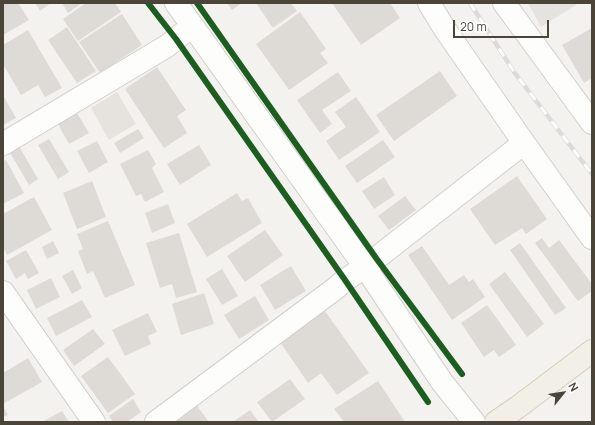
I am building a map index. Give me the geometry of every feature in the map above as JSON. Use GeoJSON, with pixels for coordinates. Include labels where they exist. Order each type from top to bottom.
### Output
{"type":"FeatureCollection","features":[{"type":"Feature","properties":{"kind":"main road"},"geometry":{"type":"LineString","coordinates":[[496,422],[592,351]]}},
{"type":"Feature","properties":{"kind":"street"},"geometry":{"type":"LineString","coordinates":[[176,3],[365,267],[442,382],[474,422]]}},
{"type":"Feature","properties":{"kind":"street"},"geometry":{"type":"LineString","coordinates":[[429,3],[444,28],[524,144],[592,238]]}},
{"type":"Feature","properties":{"kind":"street"},"geometry":{"type":"LineString","coordinates":[[504,3],[589,115]]}},
{"type":"Feature","properties":{"kind":"street"},"geometry":{"type":"LineString","coordinates":[[3,144],[167,46],[192,26]]}},
{"type":"Feature","properties":{"kind":"street"},"geometry":{"type":"LineString","coordinates":[[156,422],[345,280],[365,267],[524,144]]}},
{"type":"Feature","properties":{"kind":"street"},"geometry":{"type":"LineString","coordinates":[[3,292],[94,422]]}},
{"type":"Feature","properties":{"kind":"shaded area"},"geometry":{"type":"Polygon","coordinates":[[[528,3],[579,3],[541,27],[528,3]]]}},
{"type":"Feature","properties":{"kind":"shaded area"},"geometry":{"type":"Polygon","coordinates":[[[117,92],[136,124],[109,140],[91,108],[117,92]]]}},
{"type":"Feature","properties":{"kind":"building"},"geometry":{"type":"Polygon","coordinates":[[[3,3],[18,3],[29,20],[3,35],[3,3]]]}},
{"type":"Feature","properties":{"kind":"building"},"geometry":{"type":"Polygon","coordinates":[[[35,3],[51,3],[40,11],[35,3]]]}},
{"type":"Feature","properties":{"kind":"building"},"geometry":{"type":"Polygon","coordinates":[[[62,3],[82,3],[68,13],[62,3]]]}},
{"type":"Feature","properties":{"kind":"building"},"geometry":{"type":"Polygon","coordinates":[[[86,3],[115,3],[121,12],[78,41],[63,19],[86,3]]]}},
{"type":"Feature","properties":{"kind":"building"},"geometry":{"type":"Polygon","coordinates":[[[227,3],[242,3],[232,10],[227,3]]]}},
{"type":"Feature","properties":{"kind":"building"},"geometry":{"type":"Polygon","coordinates":[[[256,3],[291,3],[297,11],[273,28],[256,3]]]}},
{"type":"Feature","properties":{"kind":"building"},"geometry":{"type":"Polygon","coordinates":[[[332,3],[390,3],[400,18],[361,45],[332,3]]]}},
{"type":"Feature","properties":{"kind":"building"},"geometry":{"type":"Polygon","coordinates":[[[300,12],[326,49],[320,53],[328,63],[289,90],[256,44],[300,12]]]}},
{"type":"Feature","properties":{"kind":"building"},"geometry":{"type":"Polygon","coordinates":[[[122,14],[142,45],[100,73],[79,42],[122,14]]]}},
{"type":"Feature","properties":{"kind":"building"},"geometry":{"type":"Polygon","coordinates":[[[67,27],[96,71],[77,83],[48,40],[67,27]]]}},
{"type":"Feature","properties":{"kind":"building"},"geometry":{"type":"Polygon","coordinates":[[[592,28],[592,78],[584,83],[562,45],[592,28]]]}},
{"type":"Feature","properties":{"kind":"building"},"geometry":{"type":"Polygon","coordinates":[[[28,30],[62,88],[45,97],[38,85],[21,95],[3,64],[3,45],[28,30]]]}},
{"type":"Feature","properties":{"kind":"building"},"geometry":{"type":"Polygon","coordinates":[[[157,67],[186,110],[177,116],[187,133],[164,148],[125,89],[157,67]]]}},
{"type":"Feature","properties":{"kind":"building"},"geometry":{"type":"Polygon","coordinates":[[[440,71],[457,96],[394,141],[376,115],[440,71]]]}},
{"type":"Feature","properties":{"kind":"building"},"geometry":{"type":"Polygon","coordinates":[[[338,72],[351,91],[322,110],[332,124],[320,133],[297,100],[338,72]]]}},
{"type":"Feature","properties":{"kind":"building"},"geometry":{"type":"Polygon","coordinates":[[[3,95],[16,118],[3,125],[3,95]]]}},
{"type":"Feature","properties":{"kind":"building"},"geometry":{"type":"Polygon","coordinates":[[[356,97],[380,132],[339,160],[326,141],[346,127],[335,112],[356,97]]]}},
{"type":"Feature","properties":{"kind":"building"},"geometry":{"type":"Polygon","coordinates":[[[77,113],[89,133],[69,144],[58,124],[77,113]]]}},
{"type":"Feature","properties":{"kind":"building"},"geometry":{"type":"Polygon","coordinates":[[[138,129],[144,138],[120,153],[114,143],[138,129]]]}},
{"type":"Feature","properties":{"kind":"building"},"geometry":{"type":"Polygon","coordinates":[[[49,139],[69,172],[58,179],[38,145],[49,139]]]}},
{"type":"Feature","properties":{"kind":"building"},"geometry":{"type":"Polygon","coordinates":[[[383,140],[395,157],[357,183],[345,166],[383,140]]]}},
{"type":"Feature","properties":{"kind":"building"},"geometry":{"type":"Polygon","coordinates":[[[97,141],[108,162],[89,173],[77,151],[97,141]]]}},
{"type":"Feature","properties":{"kind":"building"},"geometry":{"type":"Polygon","coordinates":[[[199,145],[211,165],[180,185],[167,164],[199,145]]]}},
{"type":"Feature","properties":{"kind":"building"},"geometry":{"type":"Polygon","coordinates":[[[19,146],[38,179],[29,185],[9,151],[19,146]]]}},
{"type":"Feature","properties":{"kind":"building"},"geometry":{"type":"Polygon","coordinates":[[[148,150],[156,164],[152,168],[164,192],[145,202],[141,194],[136,196],[120,164],[148,150]]]}},
{"type":"Feature","properties":{"kind":"building"},"geometry":{"type":"Polygon","coordinates":[[[6,160],[24,193],[3,204],[3,162],[6,160]]]}},
{"type":"Feature","properties":{"kind":"building"},"geometry":{"type":"Polygon","coordinates":[[[517,176],[547,219],[526,234],[522,228],[495,245],[470,209],[517,176]]]}},
{"type":"Feature","properties":{"kind":"building"},"geometry":{"type":"Polygon","coordinates":[[[384,177],[395,195],[374,209],[362,191],[384,177]]]}},
{"type":"Feature","properties":{"kind":"building"},"geometry":{"type":"Polygon","coordinates":[[[92,181],[106,217],[77,229],[63,193],[92,181]]]}},
{"type":"Feature","properties":{"kind":"building"},"geometry":{"type":"Polygon","coordinates":[[[237,193],[242,201],[248,198],[262,223],[207,257],[187,224],[237,193]]]}},
{"type":"Feature","properties":{"kind":"building"},"geometry":{"type":"Polygon","coordinates":[[[405,196],[416,210],[389,230],[378,216],[405,196]]]}},
{"type":"Feature","properties":{"kind":"building"},"geometry":{"type":"Polygon","coordinates":[[[34,197],[52,230],[7,255],[3,247],[3,214],[34,197]]]}},
{"type":"Feature","properties":{"kind":"building"},"geometry":{"type":"Polygon","coordinates":[[[168,204],[175,223],[152,233],[145,213],[168,204]]]}},
{"type":"Feature","properties":{"kind":"building"},"geometry":{"type":"Polygon","coordinates":[[[108,221],[135,285],[105,298],[93,271],[87,274],[78,251],[83,249],[77,234],[108,221]]]}},
{"type":"Feature","properties":{"kind":"building"},"geometry":{"type":"Polygon","coordinates":[[[265,230],[283,255],[245,282],[227,256],[265,230]]]}},
{"type":"Feature","properties":{"kind":"building"},"geometry":{"type":"Polygon","coordinates":[[[179,233],[197,292],[176,298],[172,284],[160,288],[146,243],[179,233]]]}},
{"type":"Feature","properties":{"kind":"building"},"geometry":{"type":"Polygon","coordinates":[[[542,238],[549,248],[559,240],[592,284],[592,291],[578,301],[535,243],[542,238]]]}},
{"type":"Feature","properties":{"kind":"building"},"geometry":{"type":"Polygon","coordinates":[[[53,241],[59,253],[47,259],[42,247],[53,241]]]}},
{"type":"Feature","properties":{"kind":"building"},"geometry":{"type":"Polygon","coordinates":[[[520,243],[566,308],[555,315],[510,250],[520,243]]]}},
{"type":"Feature","properties":{"kind":"building"},"geometry":{"type":"Polygon","coordinates":[[[422,246],[449,285],[464,275],[469,282],[473,279],[485,297],[452,320],[408,255],[422,246]]]}},
{"type":"Feature","properties":{"kind":"building"},"geometry":{"type":"Polygon","coordinates":[[[26,250],[39,273],[28,279],[25,273],[16,279],[6,261],[26,250]]]}},
{"type":"Feature","properties":{"kind":"building"},"geometry":{"type":"Polygon","coordinates":[[[291,266],[306,291],[275,310],[260,285],[291,266]]]}},
{"type":"Feature","properties":{"kind":"building"},"geometry":{"type":"Polygon","coordinates":[[[222,269],[238,296],[222,305],[206,279],[222,269]]]}},
{"type":"Feature","properties":{"kind":"building"},"geometry":{"type":"Polygon","coordinates":[[[73,270],[82,288],[72,294],[62,276],[73,270]]]}},
{"type":"Feature","properties":{"kind":"building"},"geometry":{"type":"Polygon","coordinates":[[[505,272],[544,324],[527,337],[489,284],[505,272]]]}},
{"type":"Feature","properties":{"kind":"building"},"geometry":{"type":"Polygon","coordinates":[[[51,278],[60,297],[36,309],[27,290],[51,278]]]}},
{"type":"Feature","properties":{"kind":"building"},"geometry":{"type":"Polygon","coordinates":[[[204,293],[214,324],[181,335],[172,304],[204,293]]]}},
{"type":"Feature","properties":{"kind":"building"},"geometry":{"type":"Polygon","coordinates":[[[255,296],[269,320],[239,339],[224,315],[255,296]]]}},
{"type":"Feature","properties":{"kind":"building"},"geometry":{"type":"Polygon","coordinates":[[[82,300],[92,317],[56,336],[47,318],[82,300]]]}},
{"type":"Feature","properties":{"kind":"building"},"geometry":{"type":"Polygon","coordinates":[[[487,305],[516,345],[499,357],[494,350],[484,357],[461,323],[487,305]]]}},
{"type":"Feature","properties":{"kind":"building"},"geometry":{"type":"Polygon","coordinates":[[[325,311],[369,373],[337,395],[321,373],[308,383],[280,342],[325,311]]]}},
{"type":"Feature","properties":{"kind":"building"},"geometry":{"type":"Polygon","coordinates":[[[148,313],[157,332],[148,336],[151,344],[125,356],[112,330],[148,313]]]}},
{"type":"Feature","properties":{"kind":"building"},"geometry":{"type":"Polygon","coordinates":[[[93,329],[105,344],[74,366],[63,350],[93,329]]]}},
{"type":"Feature","properties":{"kind":"building"},"geometry":{"type":"Polygon","coordinates":[[[108,357],[135,394],[108,413],[81,376],[108,357]]]}},
{"type":"Feature","properties":{"kind":"building"},"geometry":{"type":"Polygon","coordinates":[[[28,358],[42,382],[3,404],[3,373],[28,358]]]}},
{"type":"Feature","properties":{"kind":"building"},"geometry":{"type":"Polygon","coordinates":[[[290,379],[305,399],[272,422],[257,402],[290,379]]]}},
{"type":"Feature","properties":{"kind":"building"},"geometry":{"type":"Polygon","coordinates":[[[378,381],[405,422],[344,422],[334,409],[378,381]]]}},
{"type":"Feature","properties":{"kind":"building"},"geometry":{"type":"Polygon","coordinates":[[[133,399],[141,412],[127,422],[113,422],[109,416],[133,399]]]}},
{"type":"Feature","properties":{"kind":"building"},"geometry":{"type":"Polygon","coordinates":[[[195,403],[209,422],[178,422],[175,418],[195,403]]]}},
{"type":"Feature","properties":{"kind":"building"},"geometry":{"type":"Polygon","coordinates":[[[3,406],[8,415],[3,417],[3,406]]]}},
{"type":"Feature","properties":{"kind":"building"},"geometry":{"type":"Polygon","coordinates":[[[250,410],[259,422],[233,422],[250,410]]]}},
{"type":"Feature","properties":{"kind":"building"},"geometry":{"type":"Polygon","coordinates":[[[62,411],[69,422],[42,422],[62,411]]]}},
{"type":"Feature","properties":{"kind":"railway"},"geometry":{"type":"LineString","coordinates":[[470,3],[514,72],[592,174]]}},
{"type":"Feature","properties":{"kind":"cycle path"},"geometry":{"type":"LineString","coordinates":[[148,3],[176,39],[345,280],[428,402]]}},
{"type":"Feature","properties":{"kind":"cycle path"},"geometry":{"type":"LineString","coordinates":[[197,3],[376,258],[462,374]]}}]}
